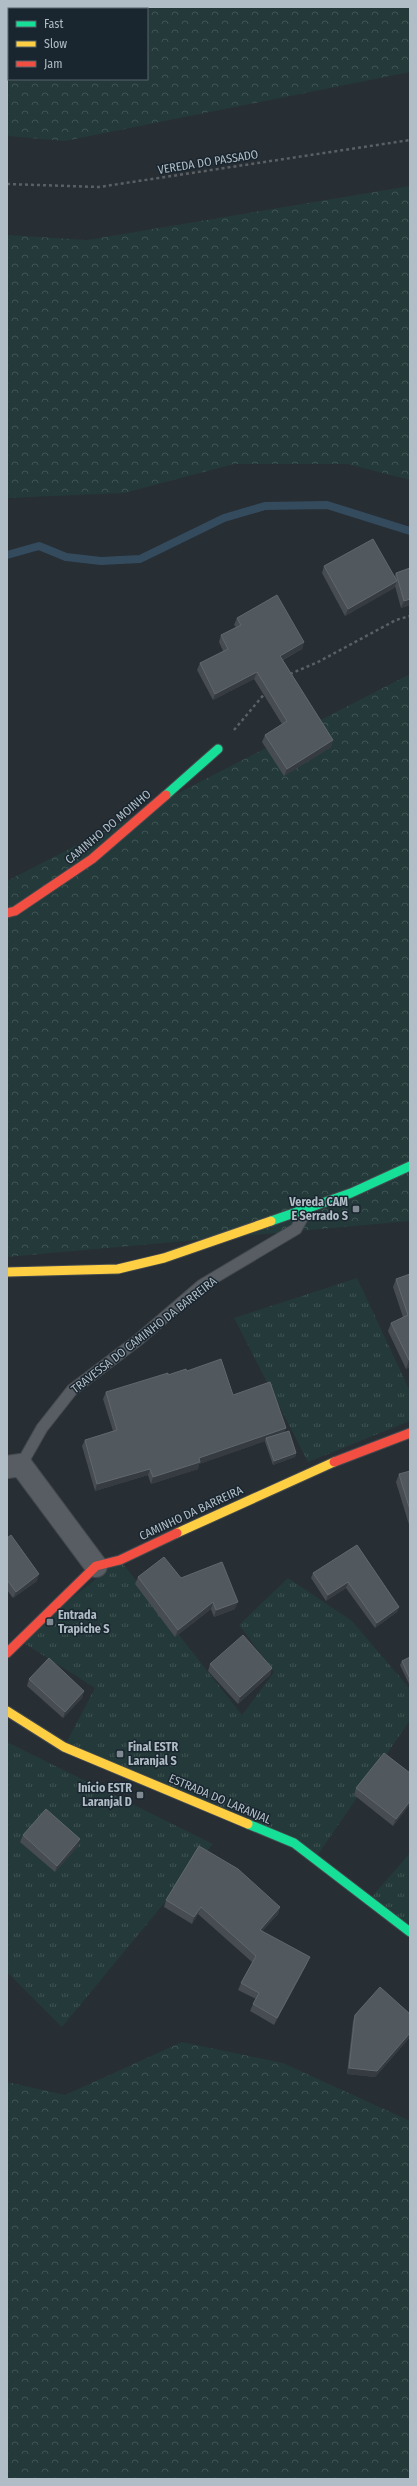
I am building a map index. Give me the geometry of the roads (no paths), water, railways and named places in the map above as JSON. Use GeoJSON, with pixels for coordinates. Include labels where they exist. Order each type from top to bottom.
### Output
{"type":"FeatureCollection","features":[{"type":"Feature","properties":{"kind":"street","name":"CAMINHO DO MOINHO"},"geometry":{"type":"LineString","coordinates":[[7,913],[15,911],[92,859],[218,749]]}},
{"type":"Feature","properties":{"kind":"street"},"geometry":{"type":"LineString","coordinates":[[7,1272],[118,1269],[198,1247],[390,1178],[410,1166]]}},
{"type":"Feature","properties":{"kind":"street","name":"CAMINHO DA BARREIRA"},"geometry":{"type":"LineString","coordinates":[[96,1566],[120,1560],[308,1472],[410,1433]]}},
{"type":"Feature","properties":{"kind":"street","name":"TRAVESSA DO CAMINHO DA BARREIRA"},"geometry":{"type":"LineString","coordinates":[[14,1466],[96,1566]]}},
{"type":"Feature","properties":{"kind":"street"},"geometry":{"type":"LineString","coordinates":[[7,1653],[96,1566]]}},
{"type":"Feature","properties":{"kind":"street","name":"ESTRADA DO LARANJAL"},"geometry":{"type":"LineString","coordinates":[[7,1711],[64,1747],[294,1843],[410,1932]]}},
{"type":"Feature","properties":{"kind":"lane","name":"TRAVESSA DO CAMINHO DA BARREIRA"},"geometry":{"type":"LineString","coordinates":[[14,1466],[72,1390],[138,1340],[202,1285],[296,1229],[308,1207]]}},
{"type":"Feature","properties":{"kind":"waterway"},"geometry":{"type":"LineString","coordinates":[[7,555],[39,546],[66,557],[101,561],[140,559],[224,518],[265,506],[327,505],[410,531]]}},
{"type":"Feature","properties":{"kind":"place","name":"Vereda CAM E Serrado S"},"geometry":{"type":"Point","coordinates":[356,1209]}},
{"type":"Feature","properties":{"kind":"place","name":"Entrada Trapiche S"},"geometry":{"type":"Point","coordinates":[50,1622]}},
{"type":"Feature","properties":{"kind":"place","name":"Final ESTR Laranjal S"},"geometry":{"type":"Point","coordinates":[120,1754]}},
{"type":"Feature","properties":{"kind":"place","name":"Início ESTR Laranjal D"},"geometry":{"type":"Point","coordinates":[140,1795]}}]}
